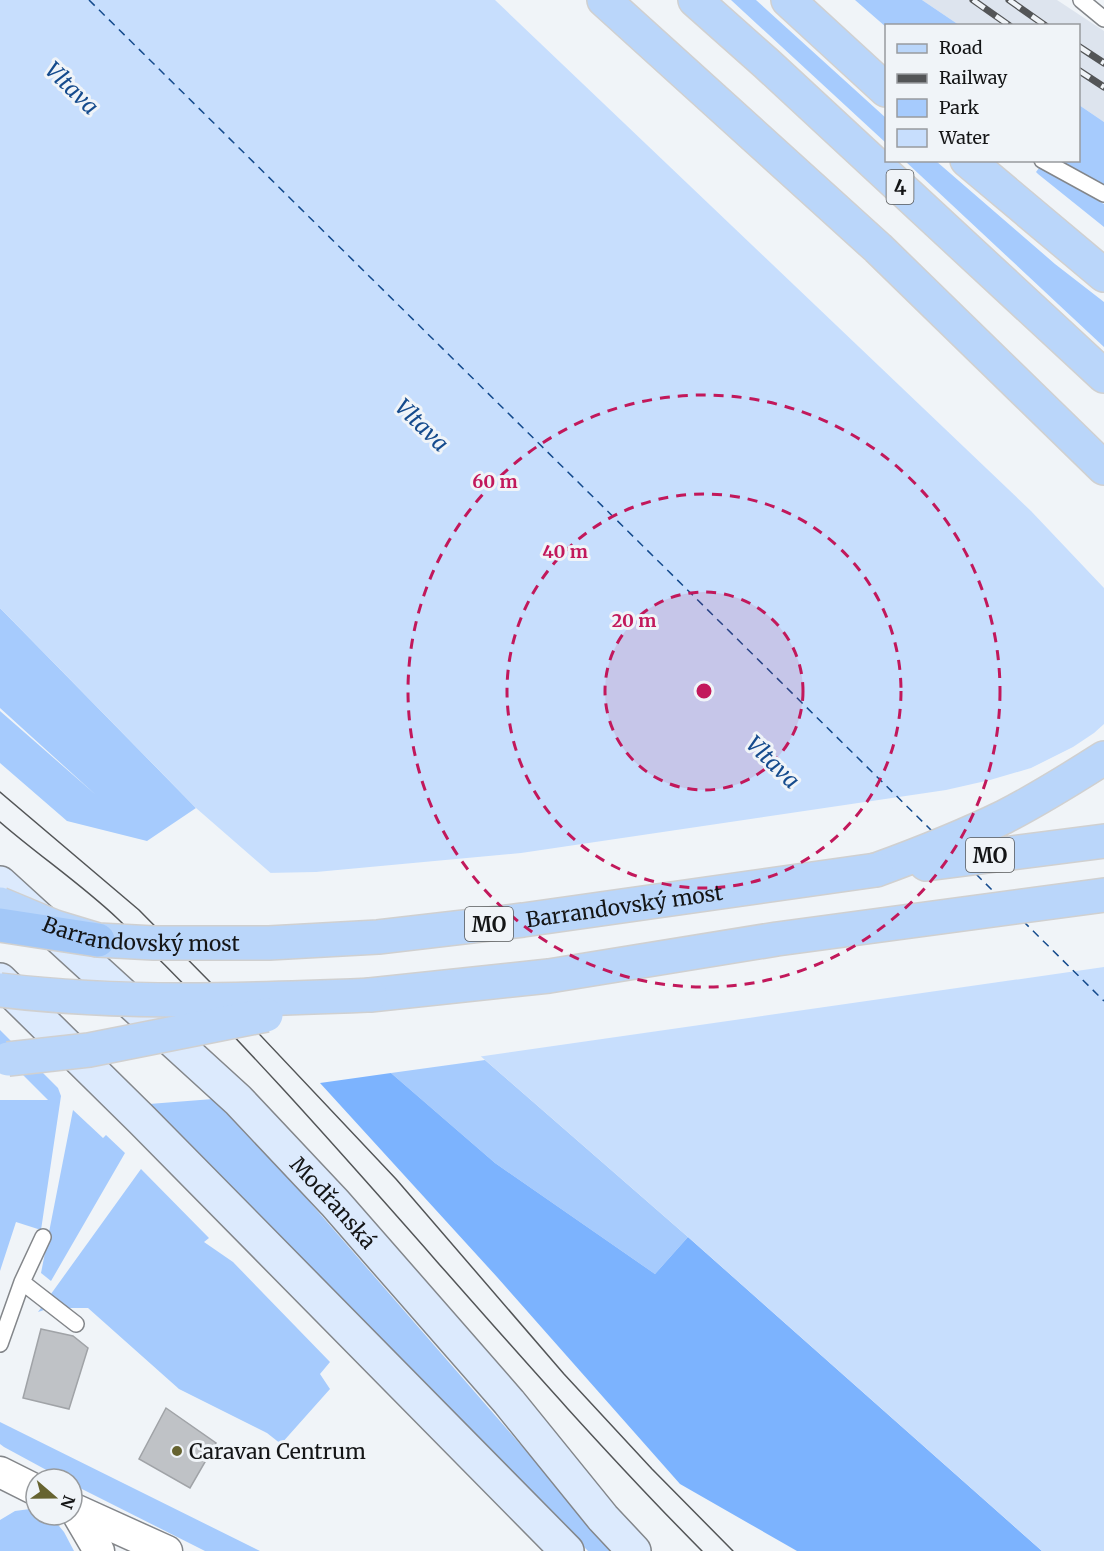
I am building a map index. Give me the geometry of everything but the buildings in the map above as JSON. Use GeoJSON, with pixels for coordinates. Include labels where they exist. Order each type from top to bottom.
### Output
{"type":"FeatureCollection","features":[{"type":"Feature","properties":{"kind":"highway","name":"Barrandovský most"},"geometry":{"type":"LineString","coordinates":[[0,925],[98,940]]}},
{"type":"Feature","properties":{"kind":"main road"},"geometry":{"type":"LineString","coordinates":[[604,0],[878,248],[1098,462]]}},
{"type":"Feature","properties":{"kind":"main road","name":"4"},"geometry":{"type":"LineString","coordinates":[[695,0],[775,71],[1104,376]]}},
{"type":"Feature","properties":{"kind":"main road"},"geometry":{"type":"LineString","coordinates":[[788,0],[885,89]]}},
{"type":"Feature","properties":{"kind":"main road"},"geometry":{"type":"LineString","coordinates":[[968,162],[1104,275]]}},
{"type":"Feature","properties":{"kind":"main road"},"geometry":{"type":"LineString","coordinates":[[1008,196],[1104,255]]}},
{"type":"Feature","properties":{"kind":"main road"},"geometry":{"type":"LineString","coordinates":[[876,870],[941,846],[1005,816],[1059,787],[1104,758]]}},
{"type":"Feature","properties":{"kind":"main road","name":"Barrandovský most"},"geometry":{"type":"LineString","coordinates":[[98,940],[154,943],[269,943],[378,937],[523,920],[876,870],[1104,841]]}},
{"type":"Feature","properties":{"kind":"main road","name":"Modřanská"},"geometry":{"type":"LineString","coordinates":[[0,884],[238,1100],[335,1203],[509,1402],[603,1518],[634,1551]]}},
{"type":"Feature","properties":{"kind":"main road"},"geometry":{"type":"LineString","coordinates":[[0,990],[64,997],[192,1001],[370,994],[549,975],[777,939],[1104,895]]}},
{"type":"Feature","properties":{"kind":"main road"},"geometry":{"type":"LineString","coordinates":[[0,904],[55,927],[98,940]]}},
{"type":"Feature","properties":{"kind":"main road"},"geometry":{"type":"LineString","coordinates":[[0,980],[142,1120],[567,1551]]}},
{"type":"Feature","properties":{"kind":"main road"},"geometry":{"type":"LineString","coordinates":[[4,1060],[89,1050],[370,994]]}},
{"type":"Feature","properties":{"kind":"street"},"geometry":{"type":"LineString","coordinates":[[1,1475],[24,1485]]}},
{"type":"Feature","properties":{"kind":"street"},"geometry":{"type":"LineString","coordinates":[[84,1513],[168,1551]]}},
{"type":"Feature","properties":{"kind":"street"},"geometry":{"type":"LineString","coordinates":[[84,1526],[99,1551]]}},
{"type":"Feature","properties":{"kind":"lane"},"geometry":{"type":"LineString","coordinates":[[1081,0],[1104,19]]}},
{"type":"Feature","properties":{"kind":"lane"},"geometry":{"type":"LineString","coordinates":[[1046,162],[1104,194]]}},
{"type":"Feature","properties":{"kind":"lane"},"geometry":{"type":"LineString","coordinates":[[0,1344],[22,1282],[43,1237]]}},
{"type":"Feature","properties":{"kind":"lane"},"geometry":{"type":"LineString","coordinates":[[22,1282],[76,1324]]}},
{"type":"Feature","properties":{"kind":"shaded area"},"geometry":{"type":"Polygon","coordinates":[[[922,0],[1057,0],[1104,31],[1104,122],[1080,106],[1080,24],[958,24],[922,0]]]}},
{"type":"Feature","properties":{"kind":"shaded area"},"geometry":{"type":"Polygon","coordinates":[[[391,1073],[495,1163],[655,1274],[688,1237],[1042,1551],[797,1551],[680,1484],[497,1277],[320,1083],[391,1073]]]}},
{"type":"Feature","properties":{"kind":"green space"},"geometry":{"type":"Polygon","coordinates":[[[731,0],[756,0],[885,117],[885,142],[731,0]]]}},
{"type":"Feature","properties":{"kind":"green space"},"geometry":{"type":"Polygon","coordinates":[[[855,0],[922,0],[958,24],[885,24],[885,26],[855,0]]]}},
{"type":"Feature","properties":{"kind":"green space"},"geometry":{"type":"Polygon","coordinates":[[[1080,106],[1104,122],[1104,186],[1062,162],[1080,162],[1080,106]]]}},
{"type":"Feature","properties":{"kind":"green space"},"geometry":{"type":"Polygon","coordinates":[[[906,162],[937,162],[1055,264],[1104,302],[1104,347],[906,162]]]}},
{"type":"Feature","properties":{"kind":"green space"},"geometry":{"type":"Polygon","coordinates":[[[1039,168],[1104,204],[1104,227],[1038,174],[1036,172],[1039,168]]]}},
{"type":"Feature","properties":{"kind":"green space"},"geometry":{"type":"Polygon","coordinates":[[[0,608],[196,808],[147,841],[67,821],[0,763],[0,711],[96,795],[0,708],[0,608]]]}},
{"type":"Feature","properties":{"kind":"green space"},"geometry":{"type":"Polygon","coordinates":[[[0,1030],[58,1088],[61,1096],[41,1230],[16,1222],[0,1271],[0,1100],[48,1100],[0,1052],[0,1030]]]}},
{"type":"Feature","properties":{"kind":"green space"},"geometry":{"type":"Polygon","coordinates":[[[485,1060],[688,1237],[655,1274],[495,1163],[391,1073],[485,1060]]]}},
{"type":"Feature","properties":{"kind":"green space"},"geometry":{"type":"Polygon","coordinates":[[[213,1099],[301,1192],[613,1551],[588,1551],[149,1104],[213,1099]]]}},
{"type":"Feature","properties":{"kind":"green space"},"geometry":{"type":"Polygon","coordinates":[[[73,1110],[103,1138],[106,1135],[125,1153],[51,1281],[41,1273],[73,1110]]]}},
{"type":"Feature","properties":{"kind":"green space"},"geometry":{"type":"Polygon","coordinates":[[[141,1169],[209,1238],[204,1242],[233,1262],[330,1362],[320,1374],[330,1389],[281,1444],[267,1433],[179,1389],[88,1308],[50,1308],[38,1312],[141,1169]]]}},
{"type":"Feature","properties":{"kind":"green space"},"geometry":{"type":"Polygon","coordinates":[[[0,1422],[260,1551],[205,1551],[84,1490],[84,1467],[41,1467],[0,1444],[0,1422]]]}},
{"type":"Feature","properties":{"kind":"green space"},"geometry":{"type":"Polygon","coordinates":[[[24,1510],[24,1527],[60,1527],[74,1551],[0,1551],[0,1520],[15,1511],[24,1510]]]}},
{"type":"Feature","properties":{"kind":"water","name":"Vltava"},"geometry":{"type":"Polygon","coordinates":[[[0,0],[495,0],[1031,511],[1104,588],[1104,1551],[1042,1551],[688,1237],[196,808],[0,608],[0,0]]]}},
{"type":"Feature","properties":{"kind":"pier"},"geometry":{"type":"Polygon","coordinates":[[[1104,724],[1104,967],[477,1057],[266,873],[316,872],[521,853],[946,790],[1031,768],[1073,747],[1104,724]]]}},
{"type":"Feature","properties":{"kind":"ferry route"},"geometry":{"type":"LineString","coordinates":[[89,0],[932,831]]}},
{"type":"Feature","properties":{"kind":"ferry route"},"geometry":{"type":"LineString","coordinates":[[976,874],[996,894]]}},
{"type":"Feature","properties":{"kind":"ferry route"},"geometry":{"type":"LineString","coordinates":[[1023,921],[1104,1001]]}},
{"type":"Feature","properties":{"kind":"tram line"},"geometry":{"type":"LineString","coordinates":[[0,792],[139,910],[212,984],[396,1179],[564,1374],[652,1469],[733,1551]]}},
{"type":"Feature","properties":{"kind":"tram line"},"geometry":{"type":"LineString","coordinates":[[0,822],[104,906],[194,995],[268,1073],[627,1473],[702,1551]]}},
{"type":"Feature","properties":{"kind":"railway"},"geometry":{"type":"LineString","coordinates":[[973,0],[1007,24]]}},
{"type":"Feature","properties":{"kind":"railway"},"geometry":{"type":"LineString","coordinates":[[1009,0],[1043,24]]}},
{"type":"Feature","properties":{"kind":"railway"},"geometry":{"type":"LineString","coordinates":[[1080,47],[1104,63]]}},
{"type":"Feature","properties":{"kind":"railway"},"geometry":{"type":"LineString","coordinates":[[1080,71],[1104,87]]}},
{"type":"Feature","properties":{"kind":"place","name":"Caravan Centrum"},"geometry":{"type":"Point","coordinates":[177,1451]}}]}
